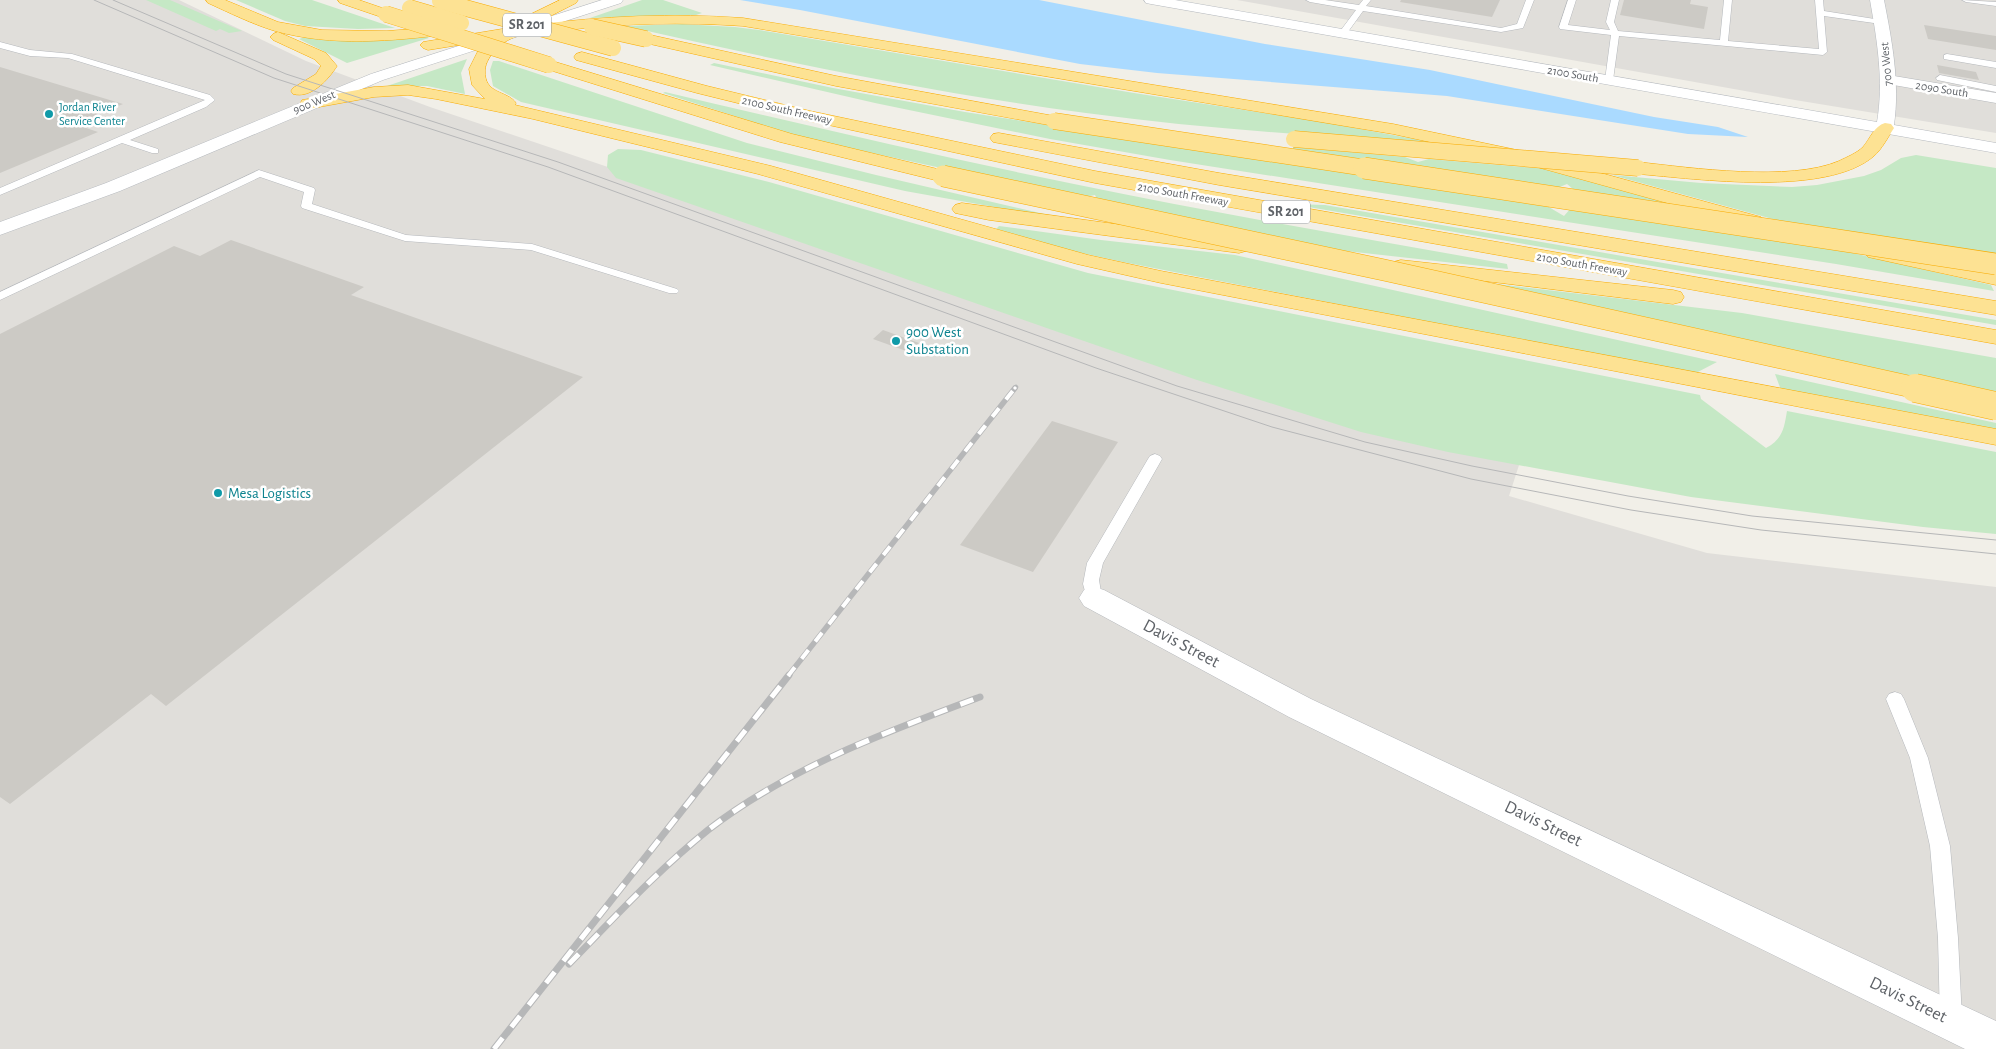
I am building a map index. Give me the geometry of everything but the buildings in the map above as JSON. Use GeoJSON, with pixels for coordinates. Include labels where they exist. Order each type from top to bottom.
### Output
{"type":"FeatureCollection","features":[{"type":"Feature","properties":{"kind":"highway"},"geometry":{"type":"LineString","coordinates":[[345,0],[383,7],[549,65],[786,138],[851,155],[1374,268],[1996,406]]}},
{"type":"Feature","properties":{"kind":"highway","name":"2100 South Freeway"},"geometry":{"type":"LineString","coordinates":[[439,0],[613,48],[840,106],[1017,142],[1219,179],[1996,308]]}},
{"type":"Feature","properties":{"kind":"highway"},"geometry":{"type":"LineString","coordinates":[[478,0],[836,81],[1054,118],[1996,264]]}},
{"type":"Feature","properties":{"kind":"highway"},"geometry":{"type":"LineString","coordinates":[[206,2],[278,27],[318,33],[423,33],[530,21]]}},
{"type":"Feature","properties":{"kind":"highway"},"geometry":{"type":"LineString","coordinates":[[206,2],[320,56],[329,66],[322,77],[297,98]]}},
{"type":"Feature","properties":{"kind":"highway"},"geometry":{"type":"LineString","coordinates":[[684,4],[812,28],[869,42]]}},
{"type":"Feature","properties":{"kind":"highway"},"geometry":{"type":"LineString","coordinates":[[533,114],[491,96],[480,85],[477,69],[485,50],[530,21],[571,5]]}},
{"type":"Feature","properties":{"kind":"highway"},"geometry":{"type":"LineString","coordinates":[[444,54],[478,36],[522,6]]}},
{"type":"Feature","properties":{"kind":"highway","name":"SR 201"},"geometry":{"type":"LineString","coordinates":[[383,7],[410,8],[534,43]]}},
{"type":"Feature","properties":{"kind":"highway"},"geometry":{"type":"LineString","coordinates":[[428,45],[478,36],[584,22],[696,19],[743,22],[1344,120],[1447,139],[1580,172],[1842,245],[1996,279]]}},
{"type":"Feature","properties":{"kind":"highway","name":"2100 South Freeway"},"geometry":{"type":"LineString","coordinates":[[577,56],[703,90],[810,116],[1095,177],[1996,338]]}},
{"type":"Feature","properties":{"kind":"highway"},"geometry":{"type":"LineString","coordinates":[[297,98],[408,90],[436,94],[533,114],[764,170],[1084,260],[1152,275],[1996,437]]}},
{"type":"Feature","properties":{"kind":"highway"},"geometry":{"type":"LineString","coordinates":[[1054,118],[1389,148],[1729,175],[1779,176],[1820,172],[1847,164],[1867,153],[1885,128]]}},
{"type":"Feature","properties":{"kind":"highway"},"geometry":{"type":"LineString","coordinates":[[764,170],[989,214],[1521,281],[1725,302],[1996,338]]}},
{"type":"Feature","properties":{"kind":"main road","name":"900 West"},"geometry":{"type":"LineString","coordinates":[[19,220],[113,187],[358,69],[494,25],[571,5],[616,0]]}},
{"type":"Feature","properties":{"kind":"main road","name":"2100 South"},"geometry":{"type":"LineString","coordinates":[[1153,0],[1996,148]]}},
{"type":"Feature","properties":{"kind":"main road","name":"700 West"},"geometry":{"type":"LineString","coordinates":[[1877,0],[1882,22],[1888,80],[1889,109],[1885,128]]}},
{"type":"Feature","properties":{"kind":"main road","name":"900 West"},"geometry":{"type":"LineString","coordinates":[[297,98],[377,77],[514,32],[571,5]]}},
{"type":"Feature","properties":{"kind":"main road","name":"2090 South"},"geometry":{"type":"LineString","coordinates":[[1888,80],[1996,98]]}},
{"type":"Feature","properties":{"kind":"main road"},"geometry":{"type":"LineString","coordinates":[[128,162],[173,143]]}},
{"type":"Feature","properties":{"kind":"main road","name":"900 West"},"geometry":{"type":"LineString","coordinates":[[0,229],[93,177]]}},
{"type":"Feature","properties":{"kind":"main road","name":"Davis Street"},"geometry":{"type":"LineString","coordinates":[[1094,598],[1300,708],[1996,1043]]}},
{"type":"Feature","properties":{"kind":"lane"},"geometry":{"type":"LineString","coordinates":[[1310,0],[1501,30],[1520,26],[1530,0]]}},
{"type":"Feature","properties":{"kind":"lane"},"geometry":{"type":"LineString","coordinates":[[1342,34],[1367,0]]}},
{"type":"Feature","properties":{"kind":"lane"},"geometry":{"type":"LineString","coordinates":[[1572,0],[1563,27],[1823,52],[1819,0]]}},
{"type":"Feature","properties":{"kind":"lane"},"geometry":{"type":"LineString","coordinates":[[1609,80],[1615,33],[1610,22],[1616,0]]}},
{"type":"Feature","properties":{"kind":"lane"},"geometry":{"type":"LineString","coordinates":[[1724,43],[1728,0]]}},
{"type":"Feature","properties":{"kind":"lane"},"geometry":{"type":"LineString","coordinates":[[1966,0],[1996,4]]}},
{"type":"Feature","properties":{"kind":"lane"},"geometry":{"type":"LineString","coordinates":[[1821,13],[1882,22]]}},
{"type":"Feature","properties":{"kind":"lane"},"geometry":{"type":"LineString","coordinates":[[0,45],[30,54],[69,56],[207,97],[210,100],[203,105],[0,192]]}},
{"type":"Feature","properties":{"kind":"lane"},"geometry":{"type":"LineString","coordinates":[[1947,57],[1996,65]]}},
{"type":"Feature","properties":{"kind":"lane"},"geometry":{"type":"LineString","coordinates":[[1940,78],[1996,89]]}},
{"type":"Feature","properties":{"kind":"lane"},"geometry":{"type":"LineString","coordinates":[[121,140],[155,151]]}},
{"type":"Feature","properties":{"kind":"lane"},"geometry":{"type":"LineString","coordinates":[[0,296],[259,173],[310,190],[306,206],[405,238],[532,247],[674,291]]}},
{"type":"Feature","properties":{"kind":"lane"},"geometry":{"type":"LineString","coordinates":[[1094,598],[1090,588],[1090,578],[1095,563],[1155,459]]}},
{"type":"Feature","properties":{"kind":"lane"},"geometry":{"type":"LineString","coordinates":[[1895,700],[1919,758],[1940,846],[1948,938],[1951,1020]]}},
{"type":"Feature","properties":{"kind":"shaded area"},"geometry":{"type":"Polygon","coordinates":[[[0,0],[179,0],[306,61],[430,107],[1079,326],[1520,462],[1509,496],[1707,553],[1996,587],[1996,1049],[0,1049],[0,0]]]}},
{"type":"Feature","properties":{"kind":"shaded area"},"geometry":{"type":"Polygon","coordinates":[[[1237,0],[1996,0],[1996,133],[1795,100],[1237,0]]]}},
{"type":"Feature","properties":{"kind":"green space"},"geometry":{"type":"Polygon","coordinates":[[[146,0],[170,0],[242,31],[229,33],[220,29],[216,31],[146,0]]]}},
{"type":"Feature","properties":{"kind":"green space"},"geometry":{"type":"Polygon","coordinates":[[[236,0],[312,0],[395,28],[358,29],[305,26],[285,21],[236,0]]]}},
{"type":"Feature","properties":{"kind":"green space"},"geometry":{"type":"Polygon","coordinates":[[[642,0],[663,0],[702,13],[696,15],[590,18],[642,0]]]}},
{"type":"Feature","properties":{"kind":"green space"},"geometry":{"type":"Polygon","coordinates":[[[682,24],[759,30],[1134,93],[1328,123],[1441,144],[1218,128],[1130,119],[1028,105],[854,75],[625,26],[682,24]]]}},
{"type":"Feature","properties":{"kind":"green space"},"geometry":{"type":"Polygon","coordinates":[[[426,36],[429,38],[347,63],[299,39],[305,37],[426,36]]]}},
{"type":"Feature","properties":{"kind":"green space"},"geometry":{"type":"Polygon","coordinates":[[[467,59],[461,73],[465,94],[427,86],[387,86],[467,59]]]}},
{"type":"Feature","properties":{"kind":"green space"},"geometry":{"type":"Polygon","coordinates":[[[493,61],[499,61],[747,143],[1079,222],[905,191],[521,102],[493,86],[490,70],[493,61]]]}},
{"type":"Feature","properties":{"kind":"green space"},"geometry":{"type":"Polygon","coordinates":[[[714,63],[833,88],[965,112],[1542,203],[1564,216],[1571,208],[1831,248],[1991,285],[1994,291],[1836,264],[1170,160],[1050,139],[875,103],[710,65],[714,63]]]}},
{"type":"Feature","properties":{"kind":"green space"},"geometry":{"type":"Polygon","coordinates":[[[663,93],[869,140],[1023,173],[1236,216],[1507,264],[1508,269],[1301,246],[1099,203],[1095,195],[1079,198],[831,144],[784,132],[663,93]]]}},
{"type":"Feature","properties":{"kind":"green space"},"geometry":{"type":"Polygon","coordinates":[[[1293,147],[1405,157],[1418,162],[1429,159],[1548,169],[1719,217],[1573,189],[1567,184],[1550,191],[1293,151],[1293,147]]]}},
{"type":"Feature","properties":{"kind":"green space"},"geometry":{"type":"Polygon","coordinates":[[[618,149],[641,150],[769,182],[1088,273],[1700,395],[1701,399],[1766,448],[1776,441],[1782,432],[1787,411],[1996,452],[1996,534],[1923,527],[1691,497],[1448,452],[1361,432],[1194,379],[616,178],[607,167],[608,155],[618,149]]]}},
{"type":"Feature","properties":{"kind":"green space"},"geometry":{"type":"Polygon","coordinates":[[[1916,155],[1996,168],[1996,260],[1820,232],[1612,175],[1701,183],[1792,187],[1817,185],[1864,176],[1881,170],[1901,158],[1916,155]]]}},
{"type":"Feature","properties":{"kind":"green space"},"geometry":{"type":"Polygon","coordinates":[[[1291,204],[1325,205],[1996,320],[1996,325],[1291,204]]]}},
{"type":"Feature","properties":{"kind":"green space"},"geometry":{"type":"Polygon","coordinates":[[[999,226],[1235,255],[1717,362],[1694,374],[1123,262],[1059,248],[996,229],[999,226]]]}},
{"type":"Feature","properties":{"kind":"green space"},"geometry":{"type":"Polygon","coordinates":[[[1446,278],[1742,313],[1996,358],[1996,396],[1446,278]]]}},
{"type":"Feature","properties":{"kind":"green space"},"geometry":{"type":"Polygon","coordinates":[[[1775,374],[1996,423],[1996,431],[1781,390],[1775,374]]]}},
{"type":"Feature","properties":{"kind":"water"},"geometry":{"type":"Polygon","coordinates":[[[740,0],[1039,0],[1265,44],[1430,70],[1654,117],[1718,127],[1748,137],[1688,134],[1447,96],[1157,73],[1080,64],[740,0]]]}},
{"type":"Feature","properties":{"kind":"tram line"},"geometry":{"type":"LineString","coordinates":[[94,0],[274,78],[548,167],[1096,368],[1272,427],[1471,479],[1631,510],[1761,530],[1996,554]]}},
{"type":"Feature","properties":{"kind":"tram line"},"geometry":{"type":"LineString","coordinates":[[113,0],[286,74],[558,162],[1177,386],[1365,442],[1472,466],[1628,496],[1752,516],[1996,540]]}},
{"type":"Feature","properties":{"kind":"railway"},"geometry":{"type":"LineString","coordinates":[[788,676],[1015,388]]}},
{"type":"Feature","properties":{"kind":"railway"},"geometry":{"type":"LineString","coordinates":[[494,1049],[789,675]]}},
{"type":"Feature","properties":{"kind":"railway"},"geometry":{"type":"LineString","coordinates":[[569,964],[672,861],[708,830],[739,808],[771,788],[839,753],[980,697]]}},
{"type":"Feature","properties":{"kind":"place","name":"Jordan River Service Center"},"geometry":{"type":"Point","coordinates":[49,114]}},
{"type":"Feature","properties":{"kind":"place","name":"900 West Substation"},"geometry":{"type":"Point","coordinates":[896,341]}},
{"type":"Feature","properties":{"kind":"place","name":"Mesa Logistics"},"geometry":{"type":"Point","coordinates":[218,493]}}]}
